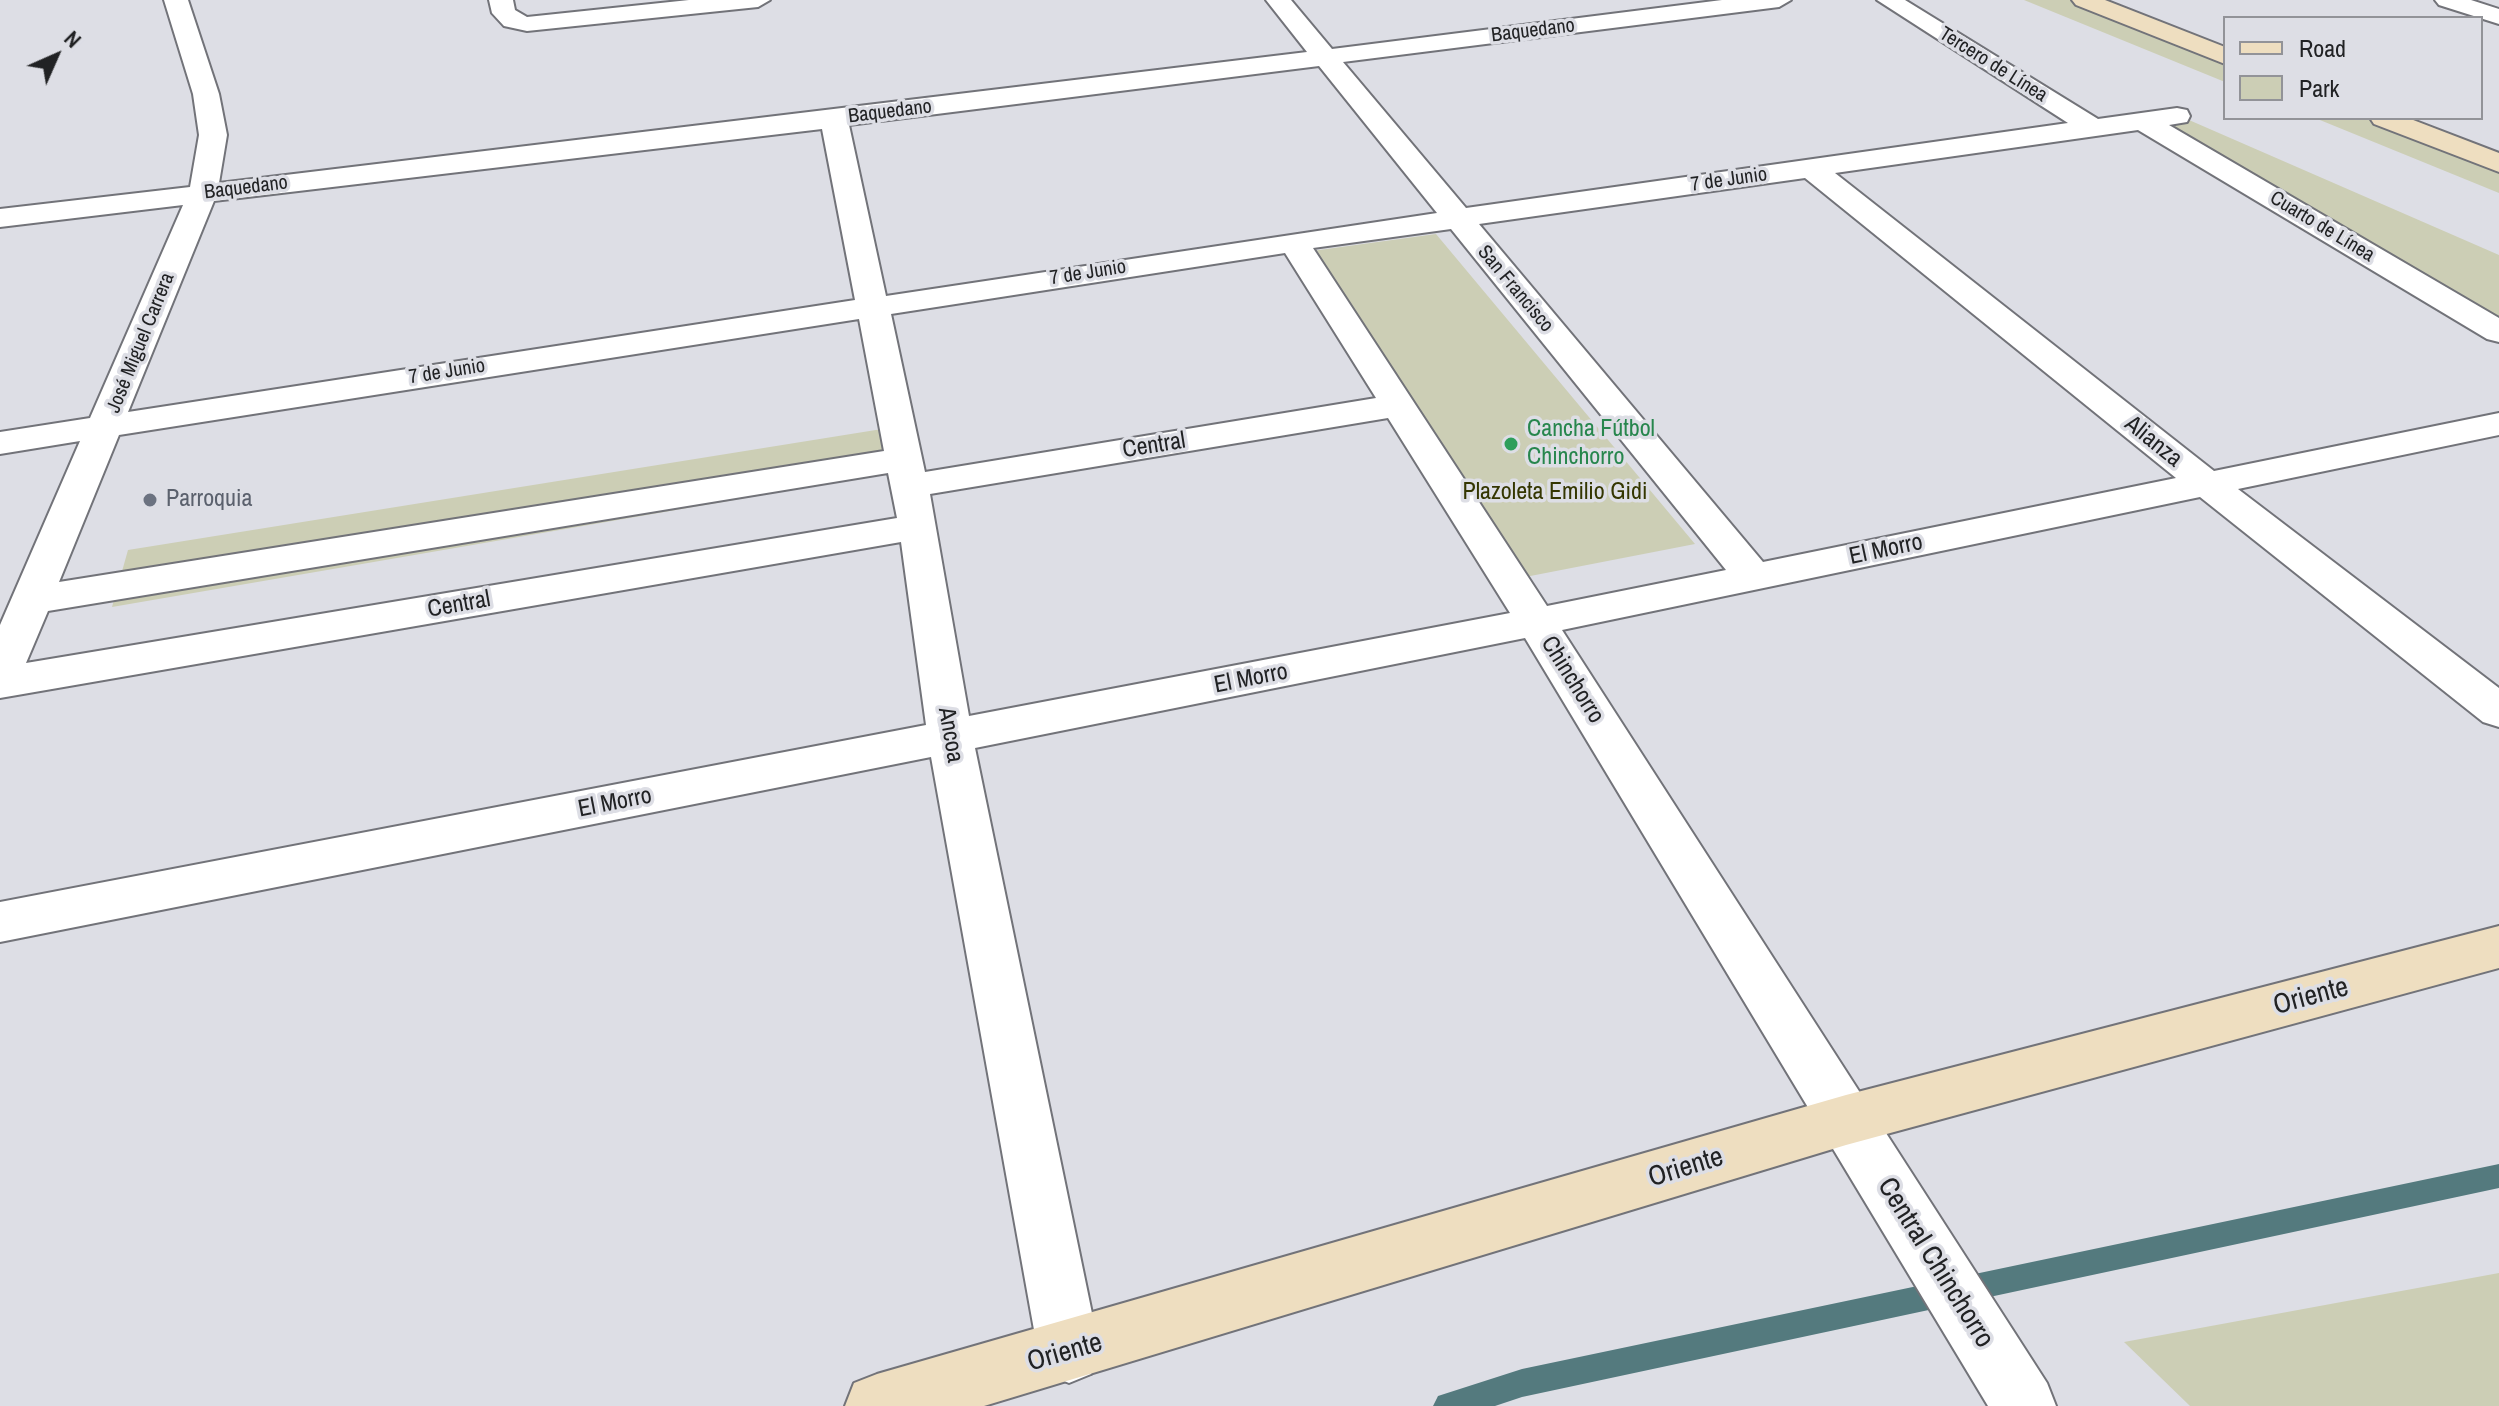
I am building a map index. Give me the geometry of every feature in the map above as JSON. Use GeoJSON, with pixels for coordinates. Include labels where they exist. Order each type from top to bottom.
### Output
{"type":"FeatureCollection","features":[{"type":"Feature","properties":{"kind":"street","name":"José Miguel Carrera"},"geometry":{"type":"LineString","coordinates":[[0,675],[108,425],[203,193],[213,135],[206,94],[176,0]]}},
{"type":"Feature","properties":{"kind":"street"},"geometry":{"type":"LineString","coordinates":[[507,10],[551,24],[758,0]]}},
{"type":"Feature","properties":{"kind":"street","name":"San Francisco"},"geometry":{"type":"LineString","coordinates":[[1278,0],[1754,577]]}},
{"type":"Feature","properties":{"kind":"street","name":"Baquedano"},"geometry":{"type":"LineString","coordinates":[[0,218],[834,119],[1779,0]]}},
{"type":"Feature","properties":{"kind":"street","name":"Tercero de Línea"},"geometry":{"type":"LineString","coordinates":[[1889,0],[2097,130]]}},
{"type":"Feature","properties":{"kind":"street"},"geometry":{"type":"LineString","coordinates":[[2084,0],[2223,55]]}},
{"type":"Feature","properties":{"kind":"street"},"geometry":{"type":"LineString","coordinates":[[2447,0],[2499,17]]}},
{"type":"Feature","properties":{"kind":"street","name":"7 de Junio"},"geometry":{"type":"LineString","coordinates":[[0,443],[1294,242],[2097,130],[2177,116]]}},
{"type":"Feature","properties":{"kind":"street","name":"Ancoa"},"geometry":{"type":"LineString","coordinates":[[834,119],[910,491],[950,738],[1069,1352]]}},
{"type":"Feature","properties":{"kind":"street"},"geometry":{"type":"LineString","coordinates":[[2389,120],[2499,163]]}},
{"type":"Feature","properties":{"kind":"street","name":"Cuarto de Línea"},"geometry":{"type":"LineString","coordinates":[[2144,122],[2499,332]]}},
{"type":"Feature","properties":{"kind":"street","name":"Alianza"},"geometry":{"type":"LineString","coordinates":[[1811,168],[2204,482],[2499,711]]}},
{"type":"Feature","properties":{"kind":"street","name":"Chinchorro"},"geometry":{"type":"LineString","coordinates":[[1294,242],[1400,405],[1846,1120]]}},
{"type":"Feature","properties":{"kind":"street","name":"Central"},"geometry":{"type":"LineString","coordinates":[[0,683],[910,491],[1400,405]]}},
{"type":"Feature","properties":{"kind":"street","name":"El Morro"},"geometry":{"type":"LineString","coordinates":[[0,922],[1536,622],[2204,482],[2499,424]]}},
{"type":"Feature","properties":{"kind":"street","name":"Central"},"geometry":{"type":"LineString","coordinates":[[33,600],[910,491]]}},
{"type":"Feature","properties":{"kind":"street","name":"Oriente"},"geometry":{"type":"LineString","coordinates":[[877,1406],[1069,1352],[1846,1120],[2499,947]]}},
{"type":"Feature","properties":{"kind":"street","name":"Central Chinchorro"},"geometry":{"type":"LineString","coordinates":[[1846,1120],[2023,1405]]}},
{"type":"Feature","properties":{"kind":"green space"},"geometry":{"type":"Polygon","coordinates":[[[2024,0],[2075,0],[2223,58],[2223,81],[2024,0]]]}},
{"type":"Feature","properties":{"kind":"green space"},"geometry":{"type":"Polygon","coordinates":[[[2189,120],[2499,255],[2499,335],[2158,126],[2189,120]]]}},
{"type":"Feature","properties":{"kind":"green space"},"geometry":{"type":"Polygon","coordinates":[[[2320,120],[2377,120],[2499,168],[2499,193],[2320,120]]]}},
{"type":"Feature","properties":{"kind":"green space","name":"Plazoleta Emilio Gidi"},"geometry":{"type":"Polygon","coordinates":[[[1436,234],[1695,544],[1520,578],[1312,251],[1436,234]]]}},
{"type":"Feature","properties":{"kind":"green space"},"geometry":{"type":"Polygon","coordinates":[[[882,429],[891,473],[112,607],[128,550],[882,429]]]}},
{"type":"Feature","properties":{"kind":"green space"},"geometry":{"type":"Polygon","coordinates":[[[2499,1273],[2499,1406],[2190,1406],[2124,1342],[2499,1273]]]}},
{"type":"Feature","properties":{"kind":"waterway"},"geometry":{"type":"LineString","coordinates":[[1448,1406],[1522,1383],[2499,1176]]}},
{"type":"Feature","properties":{"kind":"place","name":"Cancha Fútbol Chinchorro"},"geometry":{"type":"Point","coordinates":[1511,444]}},
{"type":"Feature","properties":{"kind":"place","name":"Parroquia"},"geometry":{"type":"Point","coordinates":[150,500]}}]}
